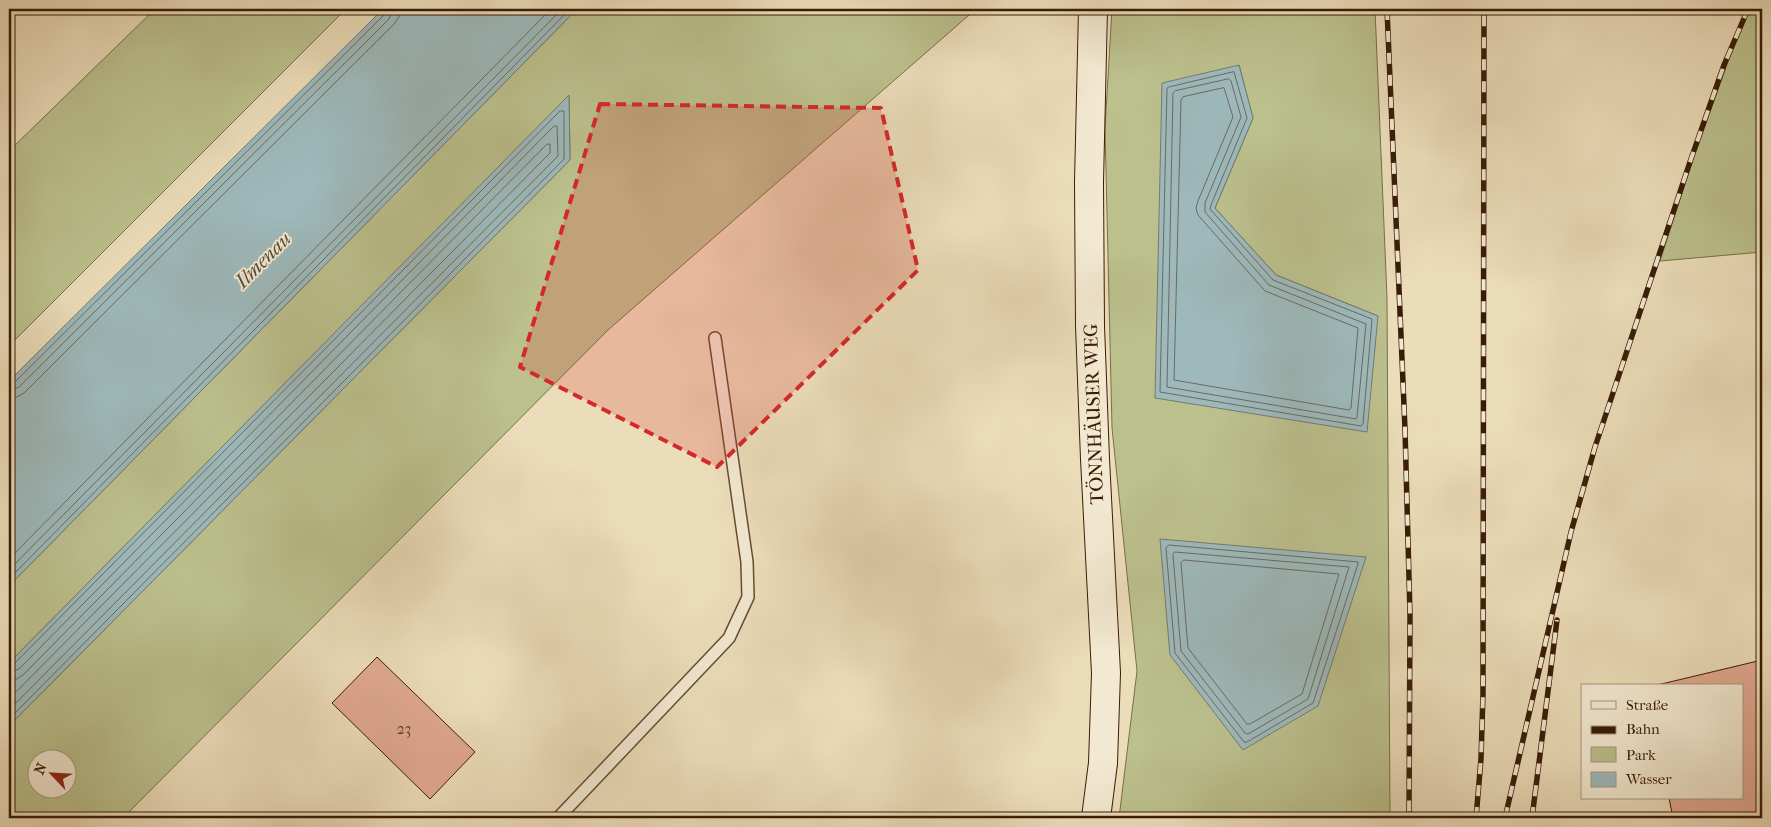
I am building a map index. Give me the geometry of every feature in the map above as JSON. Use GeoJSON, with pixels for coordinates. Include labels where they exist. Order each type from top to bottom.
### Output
{"type":"FeatureCollection","features":[{"type":"Feature","properties":{"kind":"main road","name":"TÖNNHÄUSER WEG"},"geometry":{"type":"LineString","coordinates":[[1093,9],[1089,182],[1090,326],[1094,459],[1106,673],[1103,762],[1096,818]]}},
{"type":"Feature","properties":{"kind":"lane"},"geometry":{"type":"LineString","coordinates":[[558,818],[729,638],[748,597],[747,562],[715,338]]}},
{"type":"Feature","properties":{"kind":"highlighted area"},"geometry":{"type":"Polygon","coordinates":[[[600,104],[881,108],[918,270],[717,467],[520,367],[600,104]]]}},
{"type":"Feature","properties":{"kind":"green space"},"geometry":{"type":"Polygon","coordinates":[[[155,9],[346,9],[9,346],[9,151],[155,9]]]}},
{"type":"Feature","properties":{"kind":"green space"},"geometry":{"type":"Polygon","coordinates":[[[577,9],[976,9],[608,330],[123,818],[9,818],[9,726],[570,160],[569,96],[9,663],[9,586],[577,9]]]}},
{"type":"Feature","properties":{"kind":"green space"},"geometry":{"type":"Polygon","coordinates":[[[1112,9],[1375,9],[1387,298],[1390,818],[1119,818],[1137,671],[1112,428],[1105,128],[1112,9]],[[1239,65],[1155,397],[1378,316],[1276,275],[1215,208],[1253,118],[1239,65]]]}},
{"type":"Feature","properties":{"kind":"green space"},"geometry":{"type":"Polygon","coordinates":[[[1747,9],[1762,9],[1762,252],[1660,261],[1695,153],[1747,9]]]}},
{"type":"Feature","properties":{"kind":"water","name":"Ilmenau"},"geometry":{"type":"Polygon","coordinates":[[[383,9],[577,9],[9,586],[9,381],[383,9]]]}},
{"type":"Feature","properties":{"kind":"water"},"geometry":{"type":"Polygon","coordinates":[[[1239,65],[1253,118],[1215,208],[1276,275],[1378,316],[1367,432],[1155,398],[1162,83],[1239,65]]]}},
{"type":"Feature","properties":{"kind":"water"},"geometry":{"type":"Polygon","coordinates":[[[569,95],[570,160],[9,726],[9,663],[569,95]]]}},
{"type":"Feature","properties":{"kind":"water"},"geometry":{"type":"Polygon","coordinates":[[[1160,539],[1366,557],[1318,706],[1243,750],[1170,655],[1160,539]]]}},
{"type":"Feature","properties":{"kind":"building"},"geometry":{"type":"Polygon","coordinates":[[[377,657],[475,752],[430,799],[332,703],[377,657]]]}},
{"type":"Feature","properties":{"kind":"building"},"geometry":{"type":"Polygon","coordinates":[[[1762,660],[1762,818],[1673,818],[1669,800],[1744,800],[1744,684],[1661,684],[1762,660]]]}},
{"type":"Feature","properties":{"kind":"railway"},"geometry":{"type":"LineString","coordinates":[[1387,9],[1405,429],[1410,615],[1409,818]]}},
{"type":"Feature","properties":{"kind":"railway"},"geometry":{"type":"LineString","coordinates":[[1476,818],[1481,759],[1483,694],[1484,9]]}},
{"type":"Feature","properties":{"kind":"railway"},"geometry":{"type":"LineString","coordinates":[[1505,818],[1571,532],[1595,447],[1691,159],[1724,65],[1748,9]]}},
{"type":"Feature","properties":{"kind":"railway"},"geometry":{"type":"LineString","coordinates":[[1532,818],[1557,620]]}}]}
